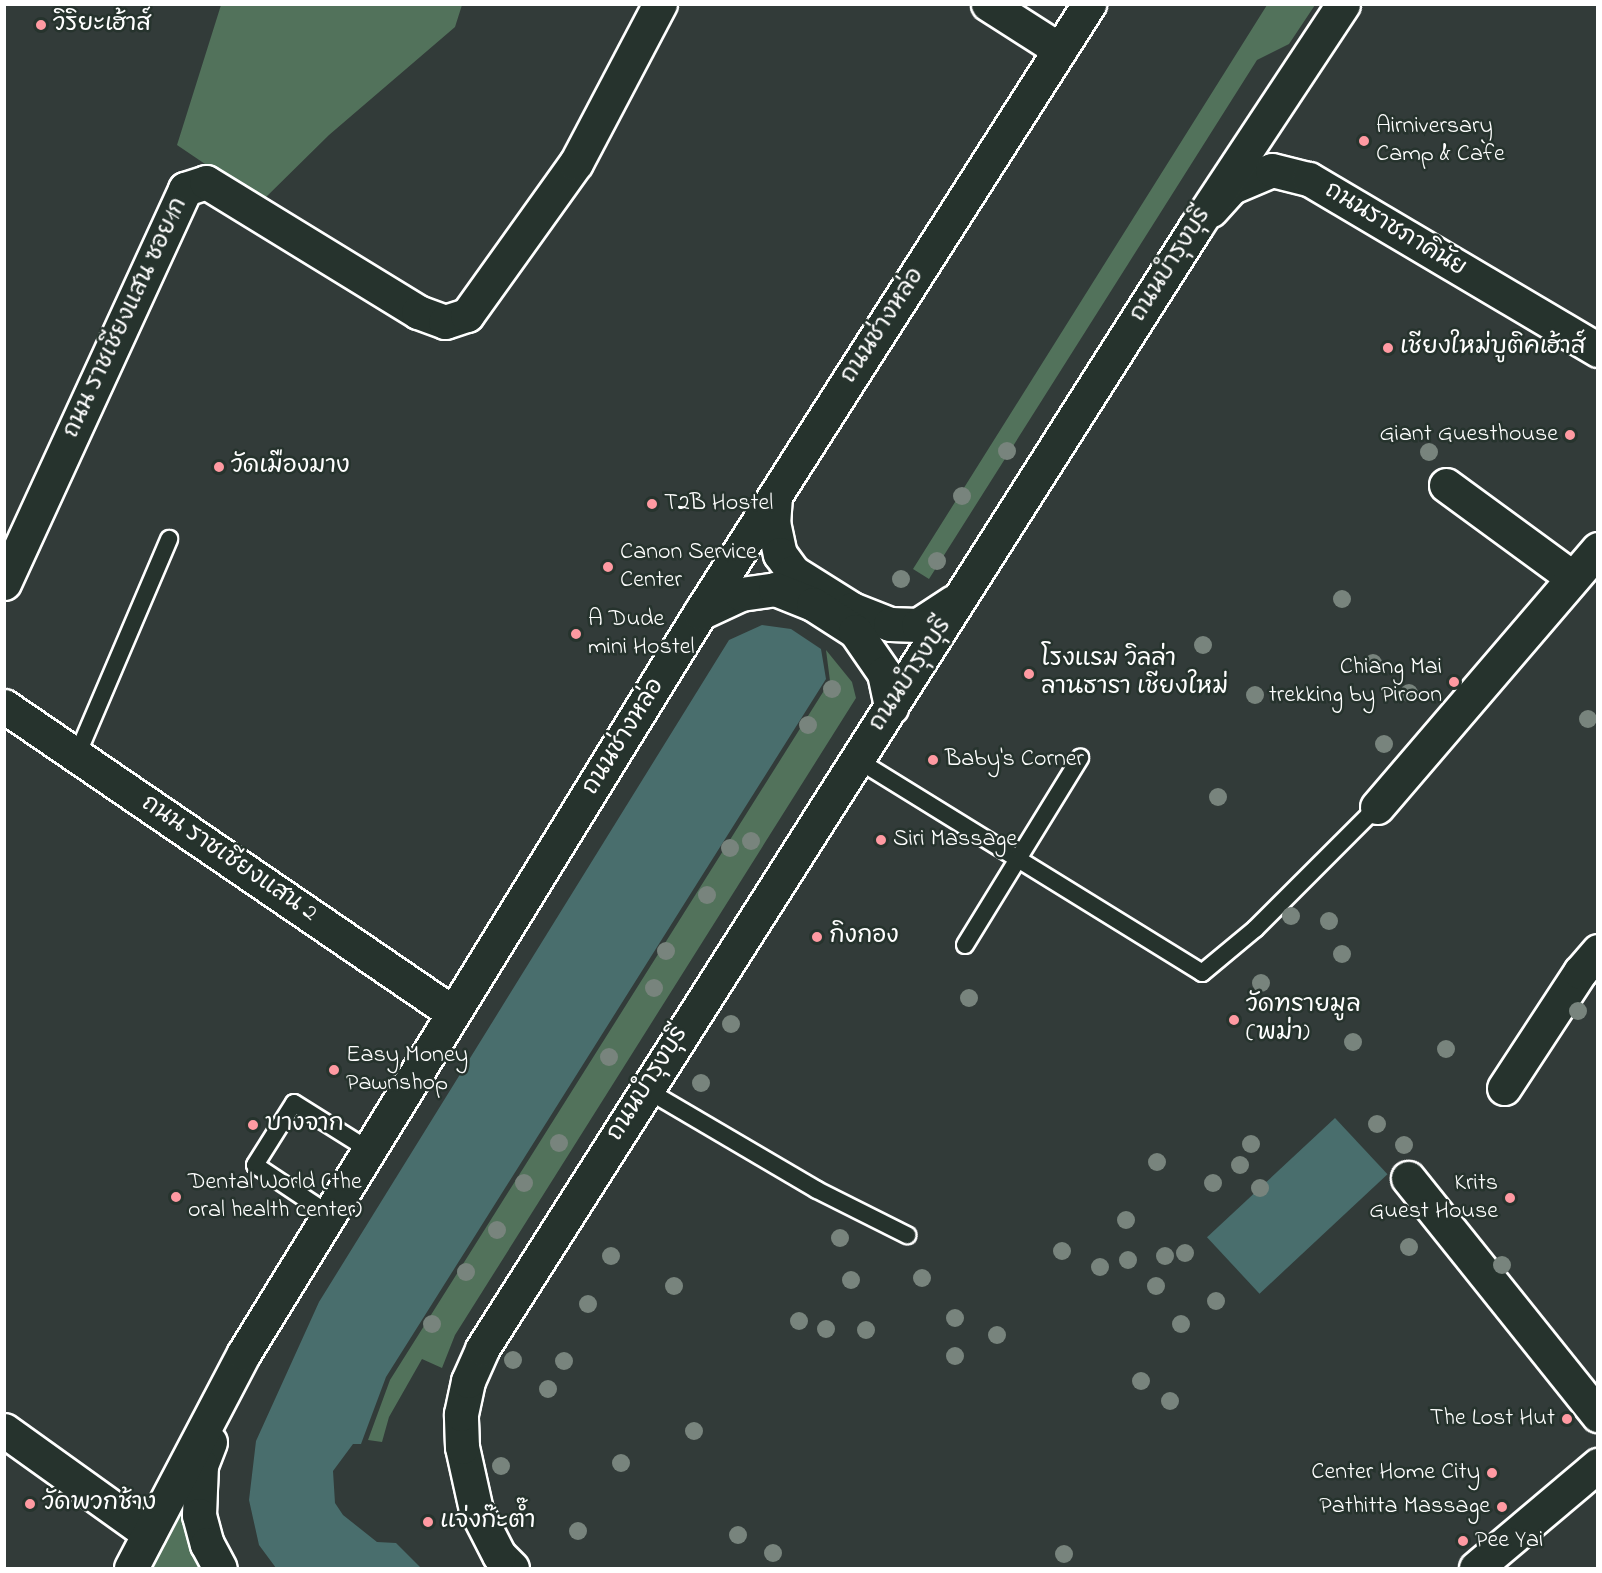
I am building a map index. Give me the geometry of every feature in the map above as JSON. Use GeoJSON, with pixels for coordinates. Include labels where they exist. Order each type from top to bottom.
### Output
{"type":"FeatureCollection","features":[{"type":"Feature","properties":{"kind":"main road","name":"ถนน ราชเชียงแสน ซอย1ก"},"geometry":{"type":"LineString","coordinates":[[4,583],[185,189],[206,182],[418,312],[445,322],[467,315],[576,163],[660,4]]}},
{"type":"Feature","properties":{"kind":"main road"},"geometry":{"type":"LineString","coordinates":[[988,4],[1060,50]]}},
{"type":"Feature","properties":{"kind":"main road","name":"ถนนช่างหล่อ"},"geometry":{"type":"LineString","coordinates":[[244,1353],[700,613],[1089,4]]}},
{"type":"Feature","properties":{"kind":"main road","name":"ถนนบำรุงบุรี"},"geometry":{"type":"LineString","coordinates":[[512,1569],[499,1555],[476,1510],[462,1447],[461,1414],[468,1381],[482,1349],[645,1089],[1195,228],[1343,4]]}},
{"type":"Feature","properties":{"kind":"main road","name":"ถนนราชภาคินัย"},"geometry":{"type":"LineString","coordinates":[[1195,228],[1232,187],[1272,170],[1309,179],[1598,350]]}},
{"type":"Feature","properties":{"kind":"main road"},"geometry":{"type":"LineString","coordinates":[[1446,484],[1573,578]]}},
{"type":"Feature","properties":{"kind":"main road"},"geometry":{"type":"LineString","coordinates":[[775,496],[773,522],[780,554],[793,572],[852,609],[890,624],[918,625],[962,596]]}},
{"type":"Feature","properties":{"kind":"main road"},"geometry":{"type":"LineString","coordinates":[[1377,807],[1598,549]]}},
{"type":"Feature","properties":{"kind":"main road"},"geometry":{"type":"LineString","coordinates":[[700,613],[741,594],[775,589],[813,604],[855,631],[884,673],[891,707]]}},
{"type":"Feature","properties":{"kind":"main road","name":"ถนน ราชเชียงแสน 2"},"geometry":{"type":"LineString","coordinates":[[4,706],[453,1013]]}},
{"type":"Feature","properties":{"kind":"main road"},"geometry":{"type":"LineString","coordinates":[[1504,1088],[1580,972],[1598,951]]}},
{"type":"Feature","properties":{"kind":"main road"},"geometry":{"type":"LineString","coordinates":[[1408,1178],[1598,1415]]}},
{"type":"Feature","properties":{"kind":"main road"},"geometry":{"type":"LineString","coordinates":[[131,1569],[244,1353]]}},
{"type":"Feature","properties":{"kind":"main road"},"geometry":{"type":"LineString","coordinates":[[220,1569],[207,1544],[200,1515],[201,1465],[244,1353]]}},
{"type":"Feature","properties":{"kind":"main road"},"geometry":{"type":"LineString","coordinates":[[4,1430],[149,1534]]}},
{"type":"Feature","properties":{"kind":"main road"},"geometry":{"type":"LineString","coordinates":[[1476,1569],[1598,1465]]}},
{"type":"Feature","properties":{"kind":"lane"},"geometry":{"type":"LineString","coordinates":[[77,755],[169,539]]}},
{"type":"Feature","properties":{"kind":"lane"},"geometry":{"type":"LineString","coordinates":[[964,945],[1080,758]]}},
{"type":"Feature","properties":{"kind":"lane"},"geometry":{"type":"LineString","coordinates":[[856,759],[1202,973],[1255,929],[1377,807]]}},
{"type":"Feature","properties":{"kind":"lane"},"geometry":{"type":"LineString","coordinates":[[645,1089],[816,1190],[907,1235]]}},
{"type":"Feature","properties":{"kind":"lane"},"geometry":{"type":"LineString","coordinates":[[330,1215],[255,1165],[294,1103],[369,1150]]}},
{"type":"Feature","properties":{"kind":"green space"},"geometry":{"type":"Polygon","coordinates":[[[221,5],[462,5],[455,27],[329,135],[261,202],[177,145],[221,5]]]}},
{"type":"Feature","properties":{"kind":"green space"},"geometry":{"type":"Polygon","coordinates":[[[1267,5],[1315,5],[1289,44],[1257,60],[929,579],[913,569],[1267,5]]]}},
{"type":"Feature","properties":{"kind":"green space"},"geometry":{"type":"Polygon","coordinates":[[[826,650],[852,682],[856,698],[455,1335],[442,1368],[422,1359],[389,1417],[382,1442],[368,1440],[390,1380],[830,681],[826,650]]]}},
{"type":"Feature","properties":{"kind":"green space"},"geometry":{"type":"Polygon","coordinates":[[[186,1493],[204,1568],[146,1568],[186,1493]]]}},
{"type":"Feature","properties":{"kind":"water"},"geometry":{"type":"Polygon","coordinates":[[[762,625],[791,629],[821,649],[826,679],[386,1377],[361,1444],[353,1444],[333,1471],[335,1503],[343,1515],[377,1542],[396,1543],[421,1568],[276,1568],[259,1545],[249,1500],[256,1441],[319,1302],[729,640],[762,625]]]}},
{"type":"Feature","properties":{"kind":"water"},"geometry":{"type":"Polygon","coordinates":[[[1335,1118],[1388,1174],[1260,1294],[1207,1237],[1335,1118]]]}},
{"type":"Feature","properties":{"kind":"place","name":"วิริยะเฮ้าส์"},"geometry":{"type":"Point","coordinates":[41,25]}},
{"type":"Feature","properties":{"kind":"place","name":"Airniversary Camp & Cafe"},"geometry":{"type":"Point","coordinates":[1364,141]}},
{"type":"Feature","properties":{"kind":"place","name":"เชียงใหม่บูติคเฮ้าส์"},"geometry":{"type":"Point","coordinates":[1388,348]}},
{"type":"Feature","properties":{"kind":"place","name":"Giant Guesthouse"},"geometry":{"type":"Point","coordinates":[1570,435]}},
{"type":"Feature","properties":{"kind":"place","name":"วัดเมืองมาง"},"geometry":{"type":"Point","coordinates":[219,467]}},
{"type":"Feature","properties":{"kind":"place","name":"T2B Hostel"},"geometry":{"type":"Point","coordinates":[652,504]}},
{"type":"Feature","properties":{"kind":"place","name":"Canon Service Center"},"geometry":{"type":"Point","coordinates":[608,567]}},
{"type":"Feature","properties":{"kind":"place","name":"A Dude mini Hostel"},"geometry":{"type":"Point","coordinates":[576,634]}},
{"type":"Feature","properties":{"kind":"place","name":"โรงแรม วิลล่า ลานธารา เชียงใหม่"},"geometry":{"type":"Point","coordinates":[1029,674]}},
{"type":"Feature","properties":{"kind":"place","name":"Chiang Mai trekking by Piroon"},"geometry":{"type":"Point","coordinates":[1454,682]}},
{"type":"Feature","properties":{"kind":"place","name":"Baby's Corner"},"geometry":{"type":"Point","coordinates":[933,760]}},
{"type":"Feature","properties":{"kind":"place","name":"Siri Massage"},"geometry":{"type":"Point","coordinates":[881,840]}},
{"type":"Feature","properties":{"kind":"place","name":"กิงกอง"},"geometry":{"type":"Point","coordinates":[817,937]}},
{"type":"Feature","properties":{"kind":"place","name":"วัดทรายมูล (พม่า)"},"geometry":{"type":"Point","coordinates":[1234,1020]}},
{"type":"Feature","properties":{"kind":"place","name":"Easy Money Pawnshop"},"geometry":{"type":"Point","coordinates":[334,1070]}},
{"type":"Feature","properties":{"kind":"place","name":"บางจาก"},"geometry":{"type":"Point","coordinates":[253,1125]}},
{"type":"Feature","properties":{"kind":"place","name":"Dental World (the oral health center)"},"geometry":{"type":"Point","coordinates":[176,1197]}},
{"type":"Feature","properties":{"kind":"place","name":"Krits Guest House"},"geometry":{"type":"Point","coordinates":[1510,1198]}},
{"type":"Feature","properties":{"kind":"place","name":"The Lost Hut"},"geometry":{"type":"Point","coordinates":[1567,1419]}},
{"type":"Feature","properties":{"kind":"place","name":"Center Home City"},"geometry":{"type":"Point","coordinates":[1492,1473]}},
{"type":"Feature","properties":{"kind":"place","name":"วัดพวกช้าง"},"geometry":{"type":"Point","coordinates":[30,1504]}},
{"type":"Feature","properties":{"kind":"place","name":"Pathitta Massage"},"geometry":{"type":"Point","coordinates":[1502,1507]}},
{"type":"Feature","properties":{"kind":"place","name":"แจ่งก๊ะต๊ำ"},"geometry":{"type":"Point","coordinates":[428,1522]}},
{"type":"Feature","properties":{"kind":"place","name":"Pee Yai"},"geometry":{"type":"Point","coordinates":[1463,1541]}}]}
